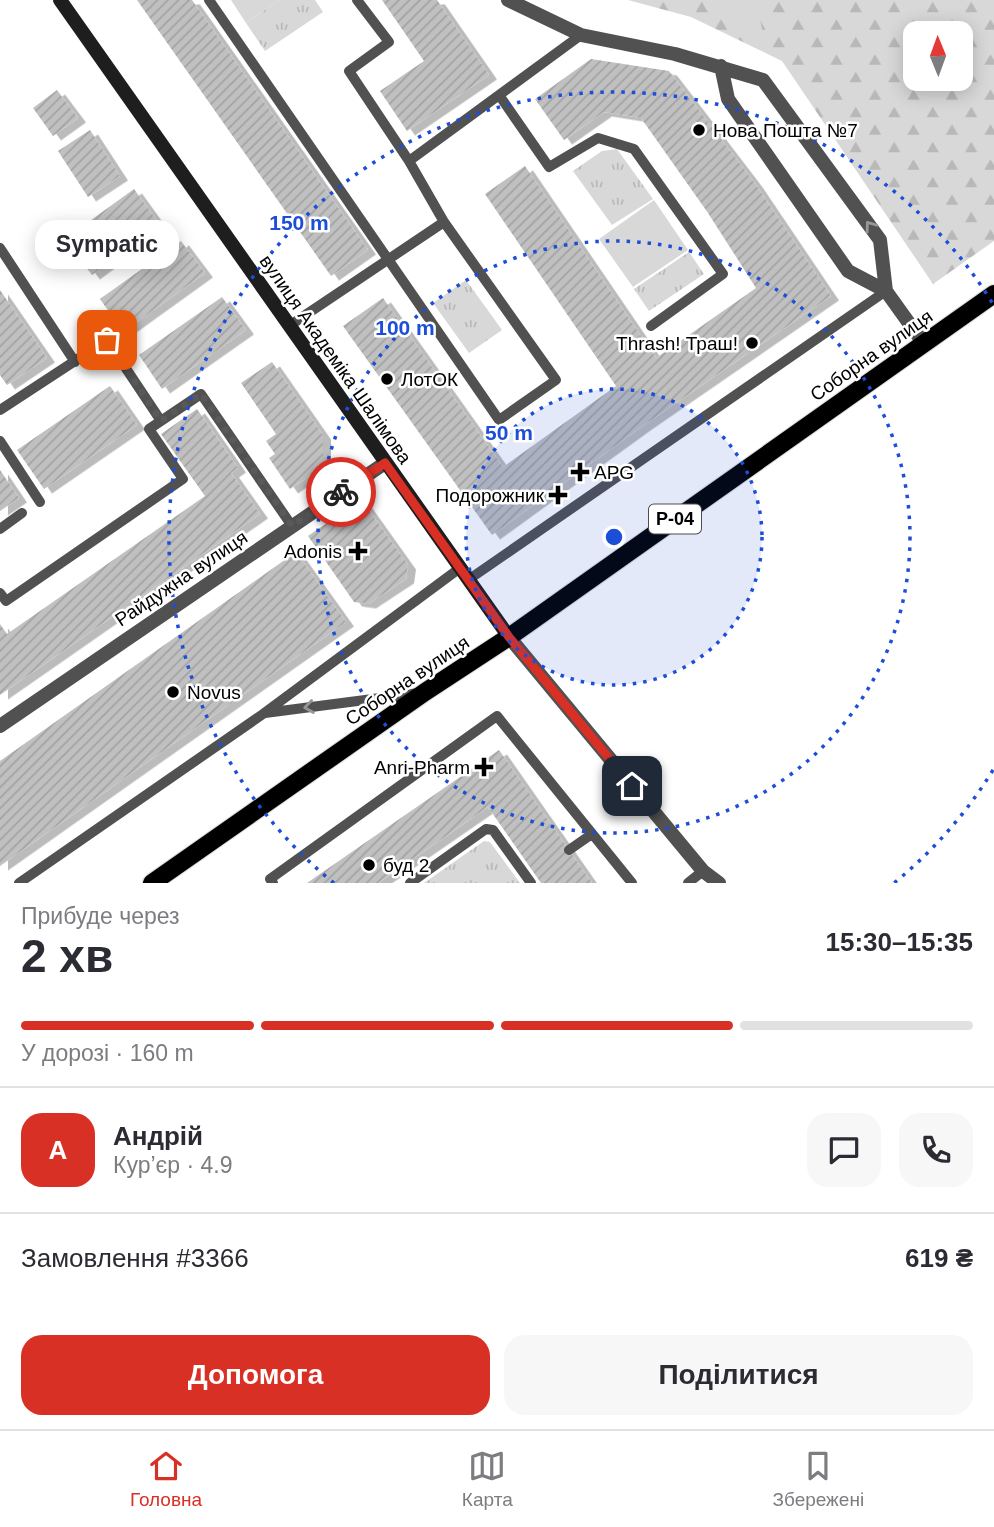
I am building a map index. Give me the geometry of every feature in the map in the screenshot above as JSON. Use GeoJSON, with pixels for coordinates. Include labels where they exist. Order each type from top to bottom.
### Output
{"type":"FeatureCollection","features":[{"type":"Feature","properties":{"kind":"main road","name":"вулиця Академіка Шалімова"},"geometry":{"type":"LineString","coordinates":[[60,0],[509,637]]}},
{"type":"Feature","properties":{"kind":"main road","name":"Соборна вулиця"},"geometry":{"type":"LineString","coordinates":[[152,883],[425,692],[509,637],[994,294]]}},
{"type":"Feature","properties":{"kind":"street"},"geometry":{"type":"LineString","coordinates":[[508,0],[581,35],[721,66],[762,80],[880,240],[886,291]]}},
{"type":"Feature","properties":{"kind":"street"},"geometry":{"type":"LineString","coordinates":[[721,66],[728,99],[848,271],[886,291],[923,344]]}},
{"type":"Feature","properties":{"kind":"street","name":"Райдужна вулиця"},"geometry":{"type":"LineString","coordinates":[[0,726],[385,463]]}},
{"type":"Feature","properties":{"kind":"street"},"geometry":{"type":"LineString","coordinates":[[509,637],[703,871],[719,883]]}},
{"type":"Feature","properties":{"kind":"lane"},"geometry":{"type":"LineString","coordinates":[[209,0],[499,420],[556,380],[444,222],[409,161],[349,71],[389,42],[357,0]]}},
{"type":"Feature","properties":{"kind":"lane"},"geometry":{"type":"LineString","coordinates":[[409,161],[581,35]]}},
{"type":"Feature","properties":{"kind":"lane"},"geometry":{"type":"LineString","coordinates":[[499,95],[549,167],[598,138],[634,149],[723,274],[651,326]]}},
{"type":"Feature","properties":{"kind":"lane"},"geometry":{"type":"LineString","coordinates":[[289,326],[444,222]]}},
{"type":"Feature","properties":{"kind":"lane"},"geometry":{"type":"LineString","coordinates":[[0,248],[75,362]]}},
{"type":"Feature","properties":{"kind":"lane"},"geometry":{"type":"LineString","coordinates":[[19,883],[464,574],[886,291]]}},
{"type":"Feature","properties":{"kind":"lane"},"geometry":{"type":"LineString","coordinates":[[0,410],[107,340],[161,421]]}},
{"type":"Feature","properties":{"kind":"lane"},"geometry":{"type":"LineString","coordinates":[[0,593],[6,601],[183,479],[149,429],[201,394],[292,526]]}},
{"type":"Feature","properties":{"kind":"lane"},"geometry":{"type":"LineString","coordinates":[[0,441],[40,502]]}},
{"type":"Feature","properties":{"kind":"lane"},"geometry":{"type":"LineString","coordinates":[[0,528],[22,513]]}},
{"type":"Feature","properties":{"kind":"lane"},"geometry":{"type":"LineString","coordinates":[[262,714],[425,692]]}},
{"type":"Feature","properties":{"kind":"lane"},"geometry":{"type":"LineString","coordinates":[[273,883],[271,879],[497,716],[632,883]]}},
{"type":"Feature","properties":{"kind":"lane"},"geometry":{"type":"LineString","coordinates":[[410,883],[486,829],[493,830],[531,878]]}},
{"type":"Feature","properties":{"kind":"lane"},"geometry":{"type":"LineString","coordinates":[[569,850],[592,834]]}},
{"type":"Feature","properties":{"kind":"lane"},"geometry":{"type":"LineString","coordinates":[[688,883],[703,871]]}},
{"type":"Feature","properties":{"kind":"green space"},"geometry":{"type":"Polygon","coordinates":[[[231,0],[279,0],[246,23],[231,0]]]}},
{"type":"Feature","properties":{"kind":"green space"},"geometry":{"type":"Polygon","coordinates":[[[279,0],[315,0],[323,12],[265,51],[246,23],[279,0]]]}},
{"type":"Feature","properties":{"kind":"green space"},"geometry":{"type":"Polygon","coordinates":[[[628,0],[994,0],[994,241],[933,284],[782,61],[691,17],[628,0]]]}},
{"type":"Feature","properties":{"kind":"green space"},"geometry":{"type":"Polygon","coordinates":[[[735,0],[756,0],[765,43],[726,24],[735,0]]]}},
{"type":"Feature","properties":{"kind":"green space"},"geometry":{"type":"Polygon","coordinates":[[[617,149],[653,199],[612,225],[573,171],[602,151],[617,149]]]}},
{"type":"Feature","properties":{"kind":"green space"},"geometry":{"type":"Polygon","coordinates":[[[654,200],[688,250],[633,287],[599,239],[654,200]]]}},
{"type":"Feature","properties":{"kind":"green space"},"geometry":{"type":"Polygon","coordinates":[[[689,252],[704,274],[649,311],[634,289],[689,252]]]}},
{"type":"Feature","properties":{"kind":"green space"},"geometry":{"type":"Polygon","coordinates":[[[466,280],[502,330],[469,353],[433,303],[466,280]]]}},
{"type":"Feature","properties":{"kind":"green space"},"geometry":{"type":"Polygon","coordinates":[[[484,841],[490,842],[520,883],[424,883],[484,841]]]}},
{"type":"Feature","properties":{"kind":"building"},"geometry":{"type":"Polygon","coordinates":[[[137,0],[192,0],[368,250],[331,276],[137,0]]]}},
{"type":"Feature","properties":{"kind":"building"},"geometry":{"type":"Polygon","coordinates":[[[382,0],[437,0],[489,75],[407,131],[380,91],[424,61],[382,0]]]}},
{"type":"Feature","properties":{"kind":"building"},"geometry":{"type":"Polygon","coordinates":[[[591,59],[669,71],[754,182],[831,296],[644,425],[492,535],[343,326],[383,298],[503,467],[616,386],[485,194],[525,166],[656,358],[756,288],[708,213],[641,118],[604,112],[564,140],[535,99],[591,59]]]}},
{"type":"Feature","properties":{"kind":"building"},"geometry":{"type":"Polygon","coordinates":[[[57,90],[78,118],[53,136],[33,108],[57,90]]]}},
{"type":"Feature","properties":{"kind":"building"},"geometry":{"type":"Polygon","coordinates":[[[90,130],[120,176],[88,197],[58,151],[90,130]]]}},
{"type":"Feature","properties":{"kind":"building"},"geometry":{"type":"Polygon","coordinates":[[[134,189],[160,225],[92,275],[72,249],[88,238],[80,228],[134,189]]]}},
{"type":"Feature","properties":{"kind":"building"},"geometry":{"type":"Polygon","coordinates":[[[181,241],[205,273],[123,332],[100,299],[181,241]]]}},
{"type":"Feature","properties":{"kind":"building"},"geometry":{"type":"Polygon","coordinates":[[[0,290],[47,358],[7,385],[0,375],[0,290]]]}},
{"type":"Feature","properties":{"kind":"building"},"geometry":{"type":"Polygon","coordinates":[[[222,297],[246,330],[162,389],[139,355],[222,297]]]}},
{"type":"Feature","properties":{"kind":"building"},"geometry":{"type":"Polygon","coordinates":[[[272,362],[323,435],[323,467],[290,489],[269,458],[275,454],[266,441],[276,434],[241,383],[272,362]]]}},
{"type":"Feature","properties":{"kind":"building"},"geometry":{"type":"Polygon","coordinates":[[[110,386],[137,425],[44,489],[17,450],[110,386]]]}},
{"type":"Feature","properties":{"kind":"building"},"geometry":{"type":"Polygon","coordinates":[[[197,409],[238,468],[231,473],[260,514],[0,695],[0,624],[7,634],[205,496],[161,434],[197,409]]]}},
{"type":"Feature","properties":{"kind":"building"},"geometry":{"type":"Polygon","coordinates":[[[0,470],[19,498],[0,511],[0,470]]]}},
{"type":"Feature","properties":{"kind":"building","name":"Adonis"},"geometry":{"type":"Polygon","coordinates":[[[361,499],[408,565],[406,579],[368,604],[354,602],[308,536],[361,499]]]}},
{"type":"Feature","properties":{"kind":"building","name":"Novus"},"geometry":{"type":"Polygon","coordinates":[[[296,552],[346,622],[0,866],[0,761],[296,552]]]}},
{"type":"Feature","properties":{"kind":"building"},"geometry":{"type":"Polygon","coordinates":[[[499,750],[592,883],[541,883],[488,807],[378,883],[307,883],[499,750]]]}},
{"type":"Feature","properties":{"kind":"way so far"},"geometry":{"type":"LineString","coordinates":[[107,340],[161,421],[201,394],[292,526],[341,492]]}},
{"type":"Feature","properties":{"kind":"place","name":"Нова Пошта №7"},"geometry":{"type":"Point","coordinates":[699,130]}},
{"type":"Feature","properties":{"kind":"place","name":"Sympatic"},"geometry":{"type":"Point","coordinates":[107,340]}},
{"type":"Feature","properties":{"kind":"place","name":"Thrash! Траш!"},"geometry":{"type":"Point","coordinates":[752,343]}},
{"type":"Feature","properties":{"kind":"place","name":"ЛотОК"},"geometry":{"type":"Point","coordinates":[387,379]}},
{"type":"Feature","properties":{"kind":"place","name":"APG"},"geometry":{"type":"Point","coordinates":[580,472]}},
{"type":"Feature","properties":{"kind":"place","name":"Подорожник"},"geometry":{"type":"Point","coordinates":[558,495]}},
{"type":"Feature","properties":{"kind":"place","name":"Adonis"},"geometry":{"type":"Point","coordinates":[358,551]}},
{"type":"Feature","properties":{"kind":"place","name":"Novus"},"geometry":{"type":"Point","coordinates":[173,692]}},
{"type":"Feature","properties":{"kind":"place","name":"Anri-Pharm"},"geometry":{"type":"Point","coordinates":[484,767]}},
{"type":"Feature","properties":{"kind":"place","name":"буд 2"},"geometry":{"type":"Point","coordinates":[369,865]}},
{"type":"Feature","properties":{"kind":"route"},"geometry":{"type":"LineString","coordinates":[[341,492],[385,463],[509,637],[632,786]]}}]}
